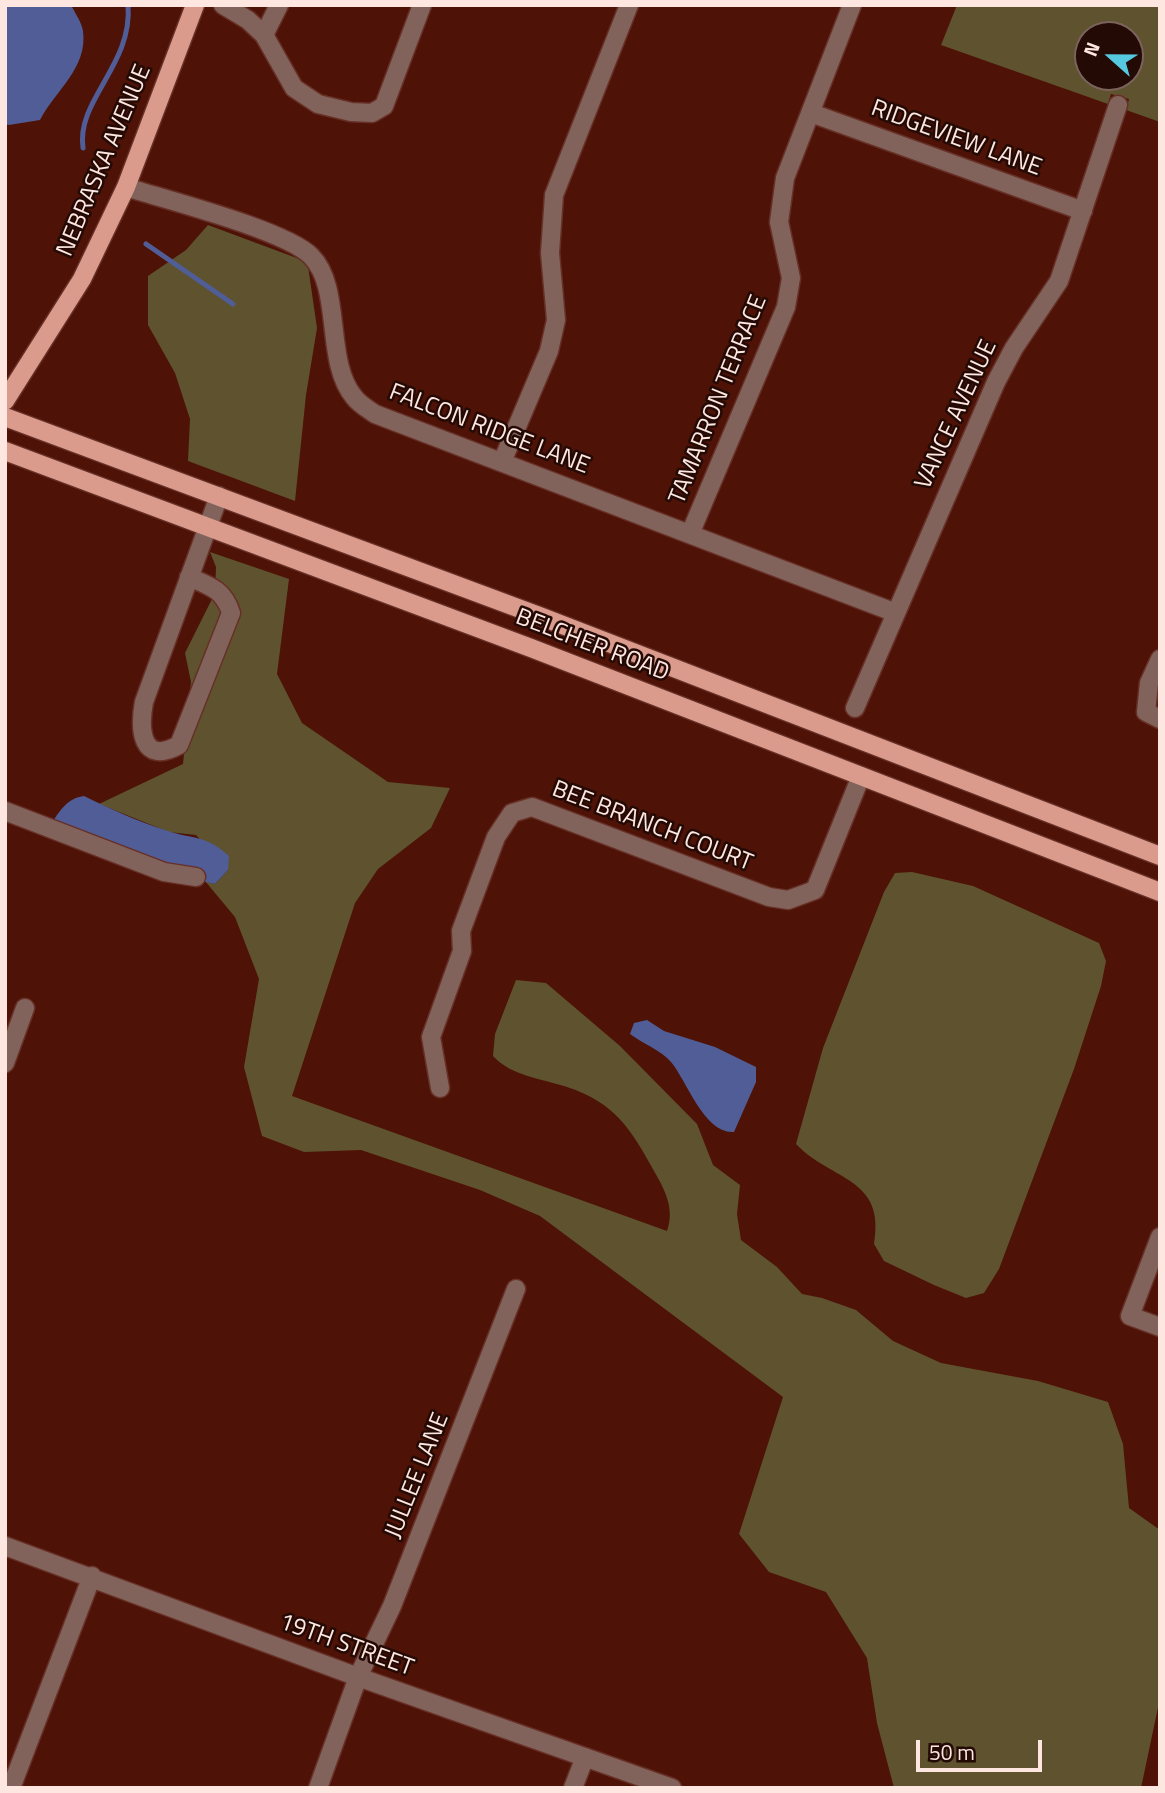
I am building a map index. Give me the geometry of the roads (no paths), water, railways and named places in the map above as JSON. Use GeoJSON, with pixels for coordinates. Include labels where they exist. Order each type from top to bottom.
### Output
{"type":"FeatureCollection","features":[{"type":"Feature","properties":{"kind":"main road","name":"NEBRASKA AVENUE"},"geometry":{"type":"LineString","coordinates":[[5,401],[82,279],[126,187],[195,5]]}},
{"type":"Feature","properties":{"kind":"main road","name":"BELCHER ROAD"},"geometry":{"type":"LineString","coordinates":[[5,417],[542,617],[1160,856]]}},
{"type":"Feature","properties":{"kind":"main road","name":"BELCHER ROAD"},"geometry":{"type":"LineString","coordinates":[[5,451],[1160,892]]}},
{"type":"Feature","properties":{"kind":"street"},"geometry":{"type":"LineString","coordinates":[[222,5],[248,20],[264,35],[294,88],[318,104],[351,112],[372,113],[384,106],[422,5]]}},
{"type":"Feature","properties":{"kind":"street"},"geometry":{"type":"LineString","coordinates":[[264,35],[279,5]]}},
{"type":"Feature","properties":{"kind":"street"},"geometry":{"type":"LineString","coordinates":[[502,462],[549,351],[556,320],[550,253],[554,195],[629,5]]}},
{"type":"Feature","properties":{"kind":"street","name":"TAMARRON TERRACE"},"geometry":{"type":"LineString","coordinates":[[690,534],[786,307],[791,278],[779,222],[785,178],[852,5]]}},
{"type":"Feature","properties":{"kind":"street","name":"VANCE AVENUE"},"geometry":{"type":"LineString","coordinates":[[855,708],[996,382],[1014,348],[1059,281],[1118,105]]}},
{"type":"Feature","properties":{"kind":"street","name":"RIDGEVIEW LANE"},"geometry":{"type":"LineString","coordinates":[[811,113],[1083,211]]}},
{"type":"Feature","properties":{"kind":"street","name":"FALCON RIDGE LANE"},"geometry":{"type":"LineString","coordinates":[[126,187],[282,238],[309,254],[322,269],[342,376],[354,398],[375,414],[896,613]]}},
{"type":"Feature","properties":{"kind":"street"},"geometry":{"type":"LineString","coordinates":[[190,577],[219,591],[226,599],[231,613],[179,745],[168,751],[158,751],[149,747],[143,739],[140,723],[144,702],[219,496]]}},
{"type":"Feature","properties":{"kind":"street"},"geometry":{"type":"LineString","coordinates":[[1153,716],[1149,683],[1160,659]]}},
{"type":"Feature","properties":{"kind":"street","name":"BEE BRANCH COURT"},"geometry":{"type":"LineString","coordinates":[[440,1088],[431,1037],[462,951],[461,931],[496,837],[512,813],[532,807],[769,897],[788,900],[814,890],[860,776]]}},
{"type":"Feature","properties":{"kind":"street"},"geometry":{"type":"LineString","coordinates":[[5,811],[164,872],[196,877]]}},
{"type":"Feature","properties":{"kind":"street"},"geometry":{"type":"LineString","coordinates":[[5,1063],[24,1007]]}},
{"type":"Feature","properties":{"kind":"street"},"geometry":{"type":"LineString","coordinates":[[1160,1237],[1130,1316],[1160,1327]]}},
{"type":"Feature","properties":{"kind":"street","name":"JULLEE LANE"},"geometry":{"type":"LineString","coordinates":[[318,1788],[358,1677],[392,1606],[516,1289]]}},
{"type":"Feature","properties":{"kind":"street","name":"19TH STREET"},"geometry":{"type":"LineString","coordinates":[[5,1546],[92,1576],[358,1677],[672,1788]]}},
{"type":"Feature","properties":{"kind":"street"},"geometry":{"type":"LineString","coordinates":[[11,1788],[92,1576]]}},
{"type":"Feature","properties":{"kind":"street"},"geometry":{"type":"LineString","coordinates":[[573,1788],[585,1757]]}},
{"type":"Feature","properties":{"kind":"water"},"geometry":{"type":"Polygon","coordinates":[[[5,5],[71,5],[80,21],[83,44],[76,68],[40,120],[5,124],[5,5]]]}},
{"type":"Feature","properties":{"kind":"water"},"geometry":{"type":"Polygon","coordinates":[[[84,796],[144,823],[213,844],[229,856],[228,870],[215,884],[202,881],[52,823],[69,802],[84,796]]]}},
{"type":"Feature","properties":{"kind":"water"},"geometry":{"type":"Polygon","coordinates":[[[647,1020],[664,1031],[715,1047],[756,1067],[756,1082],[734,1132],[714,1125],[697,1105],[671,1062],[630,1034],[634,1023],[647,1020]]]}},
{"type":"Feature","properties":{"kind":"waterway"},"geometry":{"type":"LineString","coordinates":[[83,148],[83,131],[88,114],[122,46],[128,5]]}},
{"type":"Feature","properties":{"kind":"waterway"},"geometry":{"type":"LineString","coordinates":[[146,244],[233,304]]}}]}
